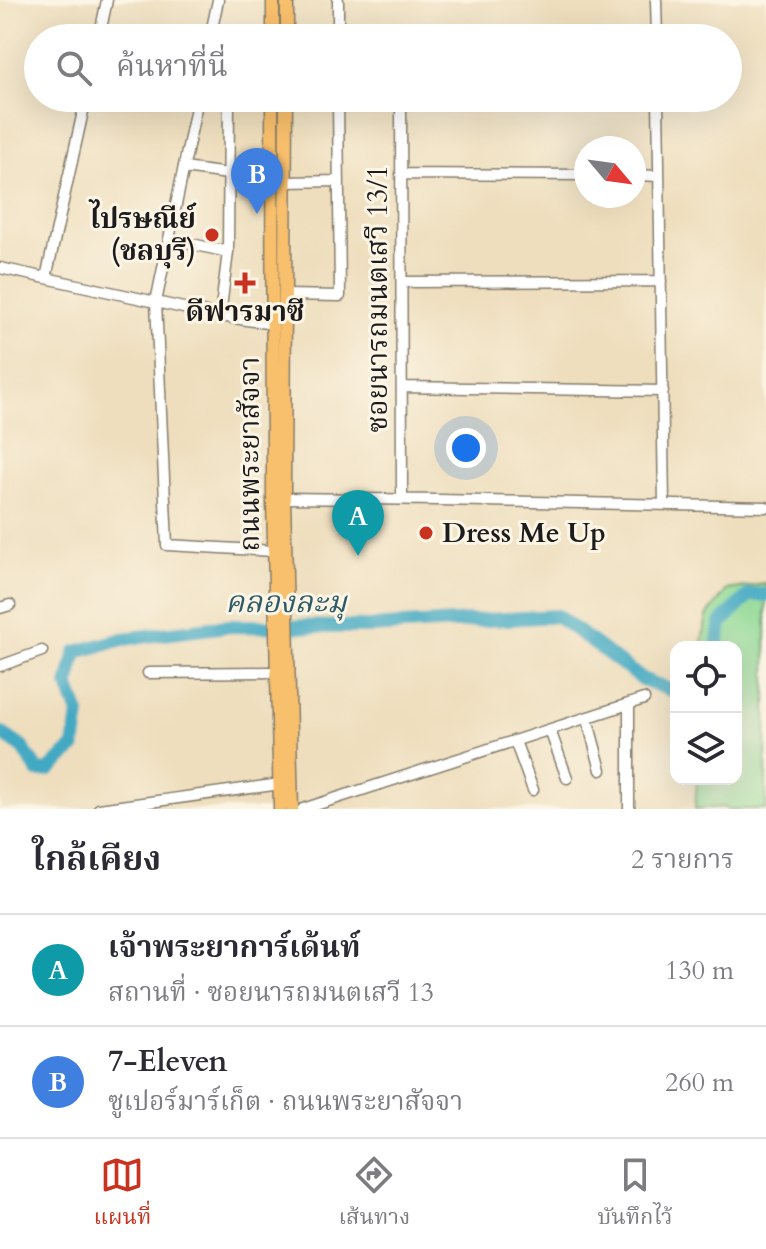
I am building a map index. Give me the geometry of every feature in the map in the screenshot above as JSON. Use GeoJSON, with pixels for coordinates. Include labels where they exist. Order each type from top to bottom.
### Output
{"type":"FeatureCollection","features":[{"type":"Feature","properties":{"kind":"main road"},"geometry":{"type":"LineString","coordinates":[[273,0],[273,24]]}},
{"type":"Feature","properties":{"kind":"main road"},"geometry":{"type":"LineString","coordinates":[[287,0],[287,24]]}},
{"type":"Feature","properties":{"kind":"main road","name":"ถนนพระยาสัจจา"},"geometry":{"type":"LineString","coordinates":[[272,112],[274,551],[282,621]]}},
{"type":"Feature","properties":{"kind":"main road","name":"ถนนพระยาสัจจา"},"geometry":{"type":"LineString","coordinates":[[286,112],[282,642],[292,809]]}},
{"type":"Feature","properties":{"kind":"main road","name":"ถนนพระยาสัจจา"},"geometry":{"type":"LineString","coordinates":[[280,809],[277,672],[282,642]]}},
{"type":"Feature","properties":{"kind":"street"},"geometry":{"type":"LineString","coordinates":[[102,24],[107,0]]}},
{"type":"Feature","properties":{"kind":"street"},"geometry":{"type":"LineString","coordinates":[[213,24],[218,0]]}},
{"type":"Feature","properties":{"kind":"street"},"geometry":{"type":"LineString","coordinates":[[338,0],[338,24]]}},
{"type":"Feature","properties":{"kind":"street"},"geometry":{"type":"LineString","coordinates":[[656,0],[657,24]]}},
{"type":"Feature","properties":{"kind":"street"},"geometry":{"type":"LineString","coordinates":[[46,278],[83,112]]}},
{"type":"Feature","properties":{"kind":"street"},"geometry":{"type":"LineString","coordinates":[[195,112],[156,302],[167,545],[274,551]]}},
{"type":"Feature","properties":{"kind":"street"},"geometry":{"type":"LineString","coordinates":[[220,316],[228,252],[229,112]]}},
{"type":"Feature","properties":{"kind":"street"},"geometry":{"type":"LineString","coordinates":[[285,295],[340,296],[338,112]]}},
{"type":"Feature","properties":{"kind":"street","name":"ซอยนารถมนตเสวี 13/1"},"geometry":{"type":"LineString","coordinates":[[401,112],[402,499]]}},
{"type":"Feature","properties":{"kind":"street"},"geometry":{"type":"LineString","coordinates":[[658,112],[664,505]]}},
{"type":"Feature","properties":{"kind":"street"},"geometry":{"type":"LineString","coordinates":[[184,168],[228,174]]}},
{"type":"Feature","properties":{"kind":"street"},"geometry":{"type":"LineString","coordinates":[[401,174],[574,175]]}},
{"type":"Feature","properties":{"kind":"street"},"geometry":{"type":"LineString","coordinates":[[646,175],[659,176]]}},
{"type":"Feature","properties":{"kind":"street"},"geometry":{"type":"LineString","coordinates":[[286,182],[339,181]]}},
{"type":"Feature","properties":{"kind":"street"},"geometry":{"type":"LineString","coordinates":[[169,239],[228,252]]}},
{"type":"Feature","properties":{"kind":"street"},"geometry":{"type":"LineString","coordinates":[[0,268],[220,316],[273,324]]}},
{"type":"Feature","properties":{"kind":"street"},"geometry":{"type":"LineString","coordinates":[[402,282],[661,281]]}},
{"type":"Feature","properties":{"kind":"street"},"geometry":{"type":"LineString","coordinates":[[402,387],[663,391]]}},
{"type":"Feature","properties":{"kind":"street"},"geometry":{"type":"LineString","coordinates":[[284,498],[766,507]]}},
{"type":"Feature","properties":{"kind":"street"},"geometry":{"type":"LineString","coordinates":[[0,666],[42,651]]}},
{"type":"Feature","properties":{"kind":"street"},"geometry":{"type":"LineString","coordinates":[[148,673],[277,672]]}},
{"type":"Feature","properties":{"kind":"street"},"geometry":{"type":"LineString","coordinates":[[303,809],[644,699]]}},
{"type":"Feature","properties":{"kind":"street"},"geometry":{"type":"LineString","coordinates":[[629,705],[629,809]]}},
{"type":"Feature","properties":{"kind":"street"},"geometry":{"type":"LineString","coordinates":[[587,718],[601,770]]}},
{"type":"Feature","properties":{"kind":"street"},"geometry":{"type":"LineString","coordinates":[[550,730],[567,778]]}},
{"type":"Feature","properties":{"kind":"street"},"geometry":{"type":"LineString","coordinates":[[515,741],[533,790]]}},
{"type":"Feature","properties":{"kind":"street"},"geometry":{"type":"LineString","coordinates":[[99,809],[280,784]]}},
{"type":"Feature","properties":{"kind":"green space"},"geometry":{"type":"Polygon","coordinates":[[[766,584],[766,809],[695,809],[697,785],[742,785],[742,641],[702,641],[707,616],[727,590],[766,584]]]}},
{"type":"Feature","properties":{"kind":"waterway","name":"คลองละมุ"},"geometry":{"type":"LineString","coordinates":[[718,641],[721,623],[749,595],[766,595]]}},
{"type":"Feature","properties":{"kind":"waterway","name":"คลองละมุ"},"geometry":{"type":"LineString","coordinates":[[0,732],[22,747],[38,771],[49,770],[74,747],[79,714],[68,685],[76,652],[123,639],[227,626],[369,627],[557,616],[642,679],[670,690]]}},
{"type":"Feature","properties":{"kind":"place","name":"7-Eleven"},"geometry":{"type":"Point","coordinates":[257,214]}},
{"type":"Feature","properties":{"kind":"place","name":"ไปรษณีย์ (ชลบุรี)"},"geometry":{"type":"Point","coordinates":[212,235]}},
{"type":"Feature","properties":{"kind":"place","name":"ดีฟารมาซี"},"geometry":{"type":"Point","coordinates":[245,283]}},
{"type":"Feature","properties":{"kind":"place","name":"Dress Me Up"},"geometry":{"type":"Point","coordinates":[426,533]}},
{"type":"Feature","properties":{"kind":"place","name":"เจ้าพระยาการ์เด้นท์"},"geometry":{"type":"Point","coordinates":[358,556]}}]}
